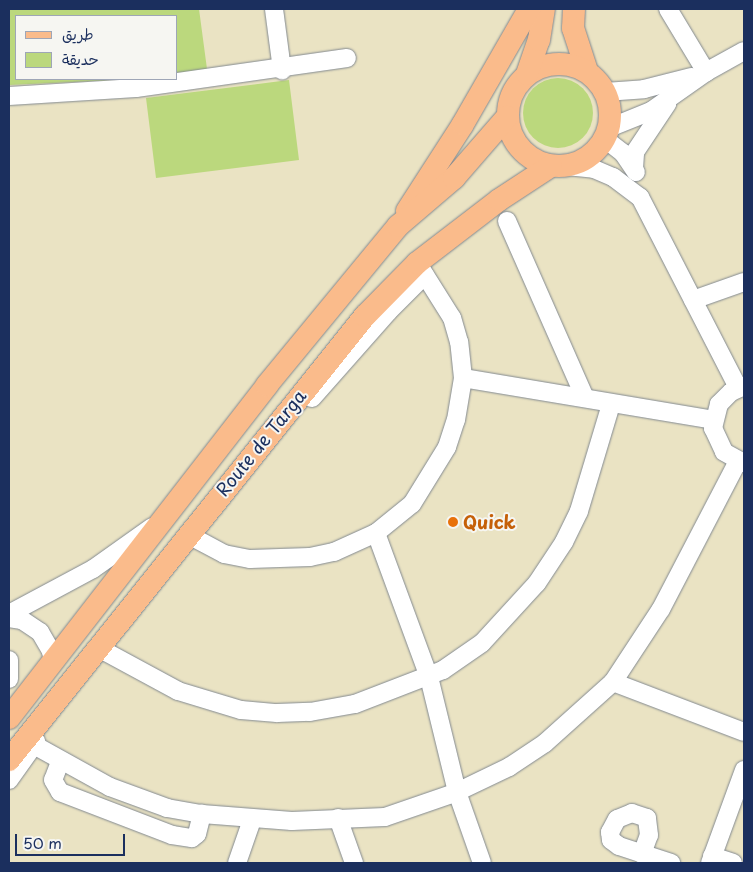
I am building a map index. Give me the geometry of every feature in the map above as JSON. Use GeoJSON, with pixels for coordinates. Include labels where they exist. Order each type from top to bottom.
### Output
{"type":"FeatureCollection","features":[{"type":"Feature","properties":{"kind":"main road"},"geometry":{"type":"LineString","coordinates":[[398,226],[463,124],[528,9]]}},
{"type":"Feature","properties":{"kind":"main road"},"geometry":{"type":"LineString","coordinates":[[544,9],[539,40],[527,74],[512,93],[508,117],[518,147],[530,158],[559,166],[589,157],[607,133],[610,110],[605,92],[587,71],[573,28],[574,9]]}},
{"type":"Feature","properties":{"kind":"main road"},"geometry":{"type":"LineString","coordinates":[[527,74],[541,66],[557,63],[587,71]]}},
{"type":"Feature","properties":{"kind":"main road","name":"Route de Targa"},"geometry":{"type":"LineString","coordinates":[[9,718],[267,385],[398,226],[454,178],[508,117]]}},
{"type":"Feature","properties":{"kind":"main road","name":"Route de Targa"},"geometry":{"type":"LineString","coordinates":[[9,760],[365,316],[421,269],[493,204],[559,166]]}},
{"type":"Feature","properties":{"kind":"street"},"geometry":{"type":"LineString","coordinates":[[274,9],[282,70]]}},
{"type":"Feature","properties":{"kind":"street"},"geometry":{"type":"LineString","coordinates":[[668,9],[706,72]]}},
{"type":"Feature","properties":{"kind":"street"},"geometry":{"type":"LineString","coordinates":[[634,168],[607,133],[651,111],[706,72],[744,51]]}},
{"type":"Feature","properties":{"kind":"street"},"geometry":{"type":"LineString","coordinates":[[9,96],[136,88],[282,70],[347,58]]}},
{"type":"Feature","properties":{"kind":"street"},"geometry":{"type":"LineString","coordinates":[[605,92],[667,84],[706,72]]}},
{"type":"Feature","properties":{"kind":"street"},"geometry":{"type":"LineString","coordinates":[[34,745],[60,762],[147,801],[202,814],[252,820],[385,817],[458,792],[509,767],[545,743],[614,682],[661,609],[741,462],[719,445],[714,420],[719,404],[741,387],[693,300],[640,197],[634,168],[635,152],[670,98]]}},
{"type":"Feature","properties":{"kind":"street"},"geometry":{"type":"LineString","coordinates":[[559,166],[594,169],[613,177],[640,197]]}},
{"type":"Feature","properties":{"kind":"street"},"geometry":{"type":"LineString","coordinates":[[507,221],[585,398]]}},
{"type":"Feature","properties":{"kind":"street"},"geometry":{"type":"LineString","coordinates":[[9,780],[106,652],[305,406],[388,312],[421,269],[452,318],[463,378],[456,420],[436,470],[412,504],[376,533],[334,552],[282,560],[224,554],[198,540]]}},
{"type":"Feature","properties":{"kind":"street"},"geometry":{"type":"LineString","coordinates":[[693,300],[744,282]]}},
{"type":"Feature","properties":{"kind":"street"},"geometry":{"type":"LineString","coordinates":[[463,378],[714,420]]}},
{"type":"Feature","properties":{"kind":"street"},"geometry":{"type":"LineString","coordinates":[[106,652],[178,691],[242,710],[277,713],[310,712],[355,704],[429,677],[482,644],[537,583],[554,558],[579,511],[611,404]]}},
{"type":"Feature","properties":{"kind":"street"},"geometry":{"type":"LineString","coordinates":[[9,614],[93,569],[164,518]]}},
{"type":"Feature","properties":{"kind":"street"},"geometry":{"type":"LineString","coordinates":[[376,533],[429,677],[458,792],[482,863]]}},
{"type":"Feature","properties":{"kind":"street"},"geometry":{"type":"LineString","coordinates":[[9,618],[22,620],[40,632],[49,646],[53,662]]}},
{"type":"Feature","properties":{"kind":"street"},"geometry":{"type":"LineString","coordinates":[[9,660],[9,679]]}},
{"type":"Feature","properties":{"kind":"street"},"geometry":{"type":"LineString","coordinates":[[614,682],[744,732]]}},
{"type":"Feature","properties":{"kind":"street"},"geometry":{"type":"LineString","coordinates":[[60,762],[53,780],[60,792],[172,835],[192,838],[197,834],[202,814]]}},
{"type":"Feature","properties":{"kind":"street"},"geometry":{"type":"LineString","coordinates":[[733,863],[711,860],[744,770]]}},
{"type":"Feature","properties":{"kind":"street"},"geometry":{"type":"LineString","coordinates":[[338,818],[354,863]]}},
{"type":"Feature","properties":{"kind":"street"},"geometry":{"type":"LineString","coordinates":[[237,863],[252,820]]}},
{"type":"Feature","properties":{"kind":"street"},"geometry":{"type":"LineString","coordinates":[[642,854],[671,863]]}},
{"type":"Feature","properties":{"kind":"green space"},"geometry":{"type":"Polygon","coordinates":[[[199,9],[207,69],[178,73],[178,15],[15,15],[15,80],[118,80],[9,85],[9,10],[199,9]]]}},
{"type":"Feature","properties":{"kind":"green space"},"geometry":{"type":"Polygon","coordinates":[[[558,78],[571,81],[583,88],[590,100],[593,113],[590,126],[583,138],[571,145],[558,148],[545,145],[533,138],[526,126],[523,113],[526,100],[533,88],[545,81],[558,78]]]}},
{"type":"Feature","properties":{"kind":"green space"},"geometry":{"type":"Polygon","coordinates":[[[289,80],[299,160],[156,178],[146,98],[289,80]]]}},
{"type":"Feature","properties":{"kind":"place","name":"Quick"},"geometry":{"type":"Point","coordinates":[453,522]}}]}
